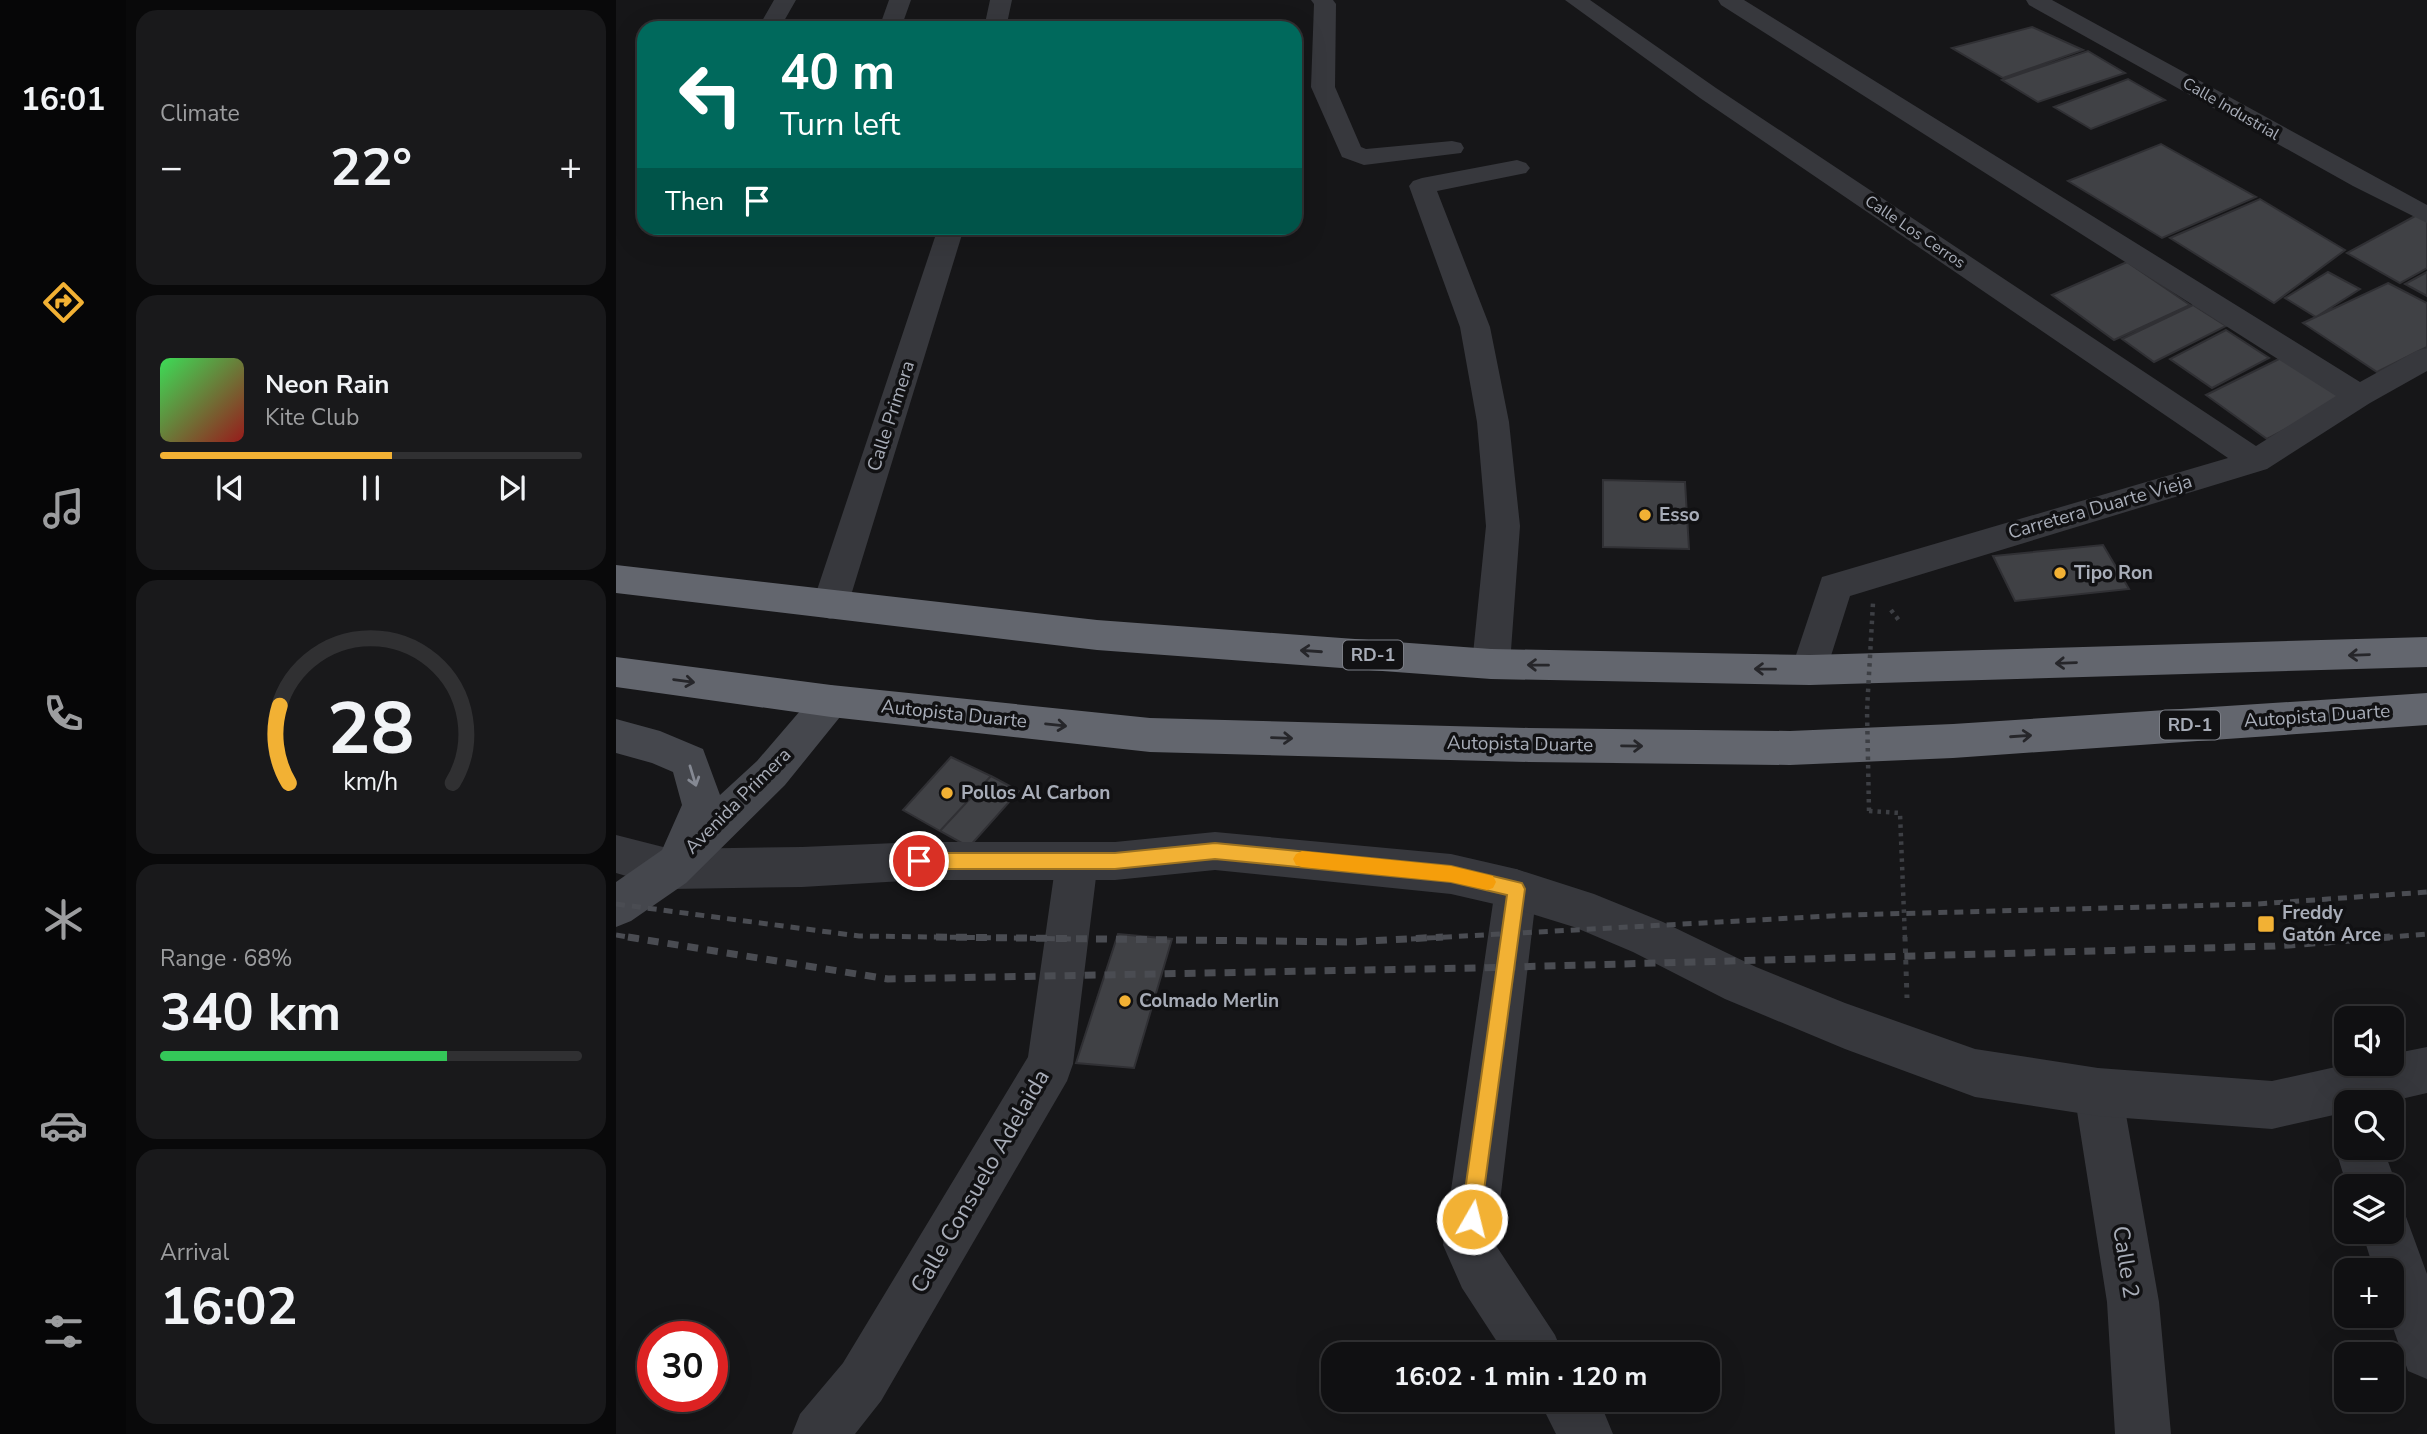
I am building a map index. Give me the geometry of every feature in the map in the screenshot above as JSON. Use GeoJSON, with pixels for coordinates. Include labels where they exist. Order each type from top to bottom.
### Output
{"type":"FeatureCollection","features":[{"type":"Feature","properties":{"kind":"highway","name":"RD-1"},"geometry":{"type":"LineString","coordinates":[[616,579],[1097,635],[1491,664],[1810,670],[2427,653]]}},
{"type":"Feature","properties":{"kind":"highway","name":"Autopista Duarte"},"geometry":{"type":"LineString","coordinates":[[616,671],[831,701],[1150,735],[1529,745],[1790,748],[1953,741],[2427,709]]}},
{"type":"Feature","properties":{"kind":"main road","name":"Avenida Primera"},"geometry":{"type":"LineString","coordinates":[[616,907],[671,869],[771,774],[831,701]]}},
{"type":"Feature","properties":{"kind":"main road","name":"Avenida Primera"},"geometry":{"type":"LineString","coordinates":[[616,736],[660,748],[689,761],[703,806],[671,869]]}},
{"type":"Feature","properties":{"kind":"street"},"geometry":{"type":"LineString","coordinates":[[773,21],[785,0]]}},
{"type":"Feature","properties":{"kind":"street"},"geometry":{"type":"LineString","coordinates":[[892,21],[900,0]]}},
{"type":"Feature","properties":{"kind":"street"},"geometry":{"type":"LineString","coordinates":[[996,21],[1001,0]]}},
{"type":"Feature","properties":{"kind":"street"},"geometry":{"type":"LineString","coordinates":[[1322,0],[1325,4],[1323,88],[1351,152],[1364,157],[1452,148]]}},
{"type":"Feature","properties":{"kind":"street","name":"Calle Los Cerros"},"geometry":{"type":"LineString","coordinates":[[1576,0],[1708,93],[2256,461]]}},
{"type":"Feature","properties":{"kind":"street"},"geometry":{"type":"LineString","coordinates":[[1729,0],[2359,396]]}},
{"type":"Feature","properties":{"kind":"street","name":"Calle Industrial"},"geometry":{"type":"LineString","coordinates":[[2037,0],[2097,37],[2427,215]]}},
{"type":"Feature","properties":{"kind":"street"},"geometry":{"type":"LineString","coordinates":[[1403,153],[1422,186],[1475,327],[1493,422],[1503,526],[1491,664]]}},
{"type":"Feature","properties":{"kind":"street"},"geometry":{"type":"LineString","coordinates":[[1422,186],[1517,168]]}},
{"type":"Feature","properties":{"kind":"street","name":"Calle Primera"},"geometry":{"type":"LineString","coordinates":[[830,604],[949,235]]}},
{"type":"Feature","properties":{"kind":"street","name":"Carretera Duarte Vieja"},"geometry":{"type":"LineString","coordinates":[[1810,670],[1835,587],[2256,461],[2359,396],[2427,358]]}},
{"type":"Feature","properties":{"kind":"street"},"geometry":{"type":"LineString","coordinates":[[616,854],[671,869],[802,867],[919,861],[1115,861],[1215,851],[1451,874],[1516,889],[1579,908],[1648,937],[1741,983],[1975,1073],[2098,1092],[2272,1105],[2334,1101]]}},
{"type":"Feature","properties":{"kind":"street","name":"Calle Consuelo Adelaida"},"geometry":{"type":"LineString","coordinates":[[820,1434],[862,1382],[1050,1065],[1077,861]]}},
{"type":"Feature","properties":{"kind":"street"},"geometry":{"type":"LineString","coordinates":[[1516,889],[1469,1245],[1480,1270],[1528,1342]]}},
{"type":"Feature","properties":{"kind":"street"},"geometry":{"type":"LineString","coordinates":[[2371,1090],[2427,1070]]}},
{"type":"Feature","properties":{"kind":"street","name":"Calle 2"},"geometry":{"type":"LineString","coordinates":[[2098,1092],[2133,1302],[2143,1434]]}},
{"type":"Feature","properties":{"kind":"street"},"geometry":{"type":"LineString","coordinates":[[2391,1244],[2427,1352]]}},
{"type":"Feature","properties":{"kind":"street"},"geometry":{"type":"LineString","coordinates":[[1574,1412],[1583,1425],[1585,1434]]}},
{"type":"Feature","properties":{"kind":"path"},"geometry":{"type":"LineString","coordinates":[[1873,603],[1866,748],[1869,811],[1900,813],[1909,1049]]}},
{"type":"Feature","properties":{"kind":"building"},"geometry":{"type":"Polygon","coordinates":[[[2032,27],[2083,50],[2003,78],[1952,48],[2032,27]]]}},
{"type":"Feature","properties":{"kind":"building"},"geometry":{"type":"Polygon","coordinates":[[[2088,51],[2125,73],[2038,102],[2002,80],[2088,51]]]}},
{"type":"Feature","properties":{"kind":"building"},"geometry":{"type":"Polygon","coordinates":[[[2128,79],[2165,100],[2091,129],[2054,107],[2128,79]]]}},
{"type":"Feature","properties":{"kind":"building"},"geometry":{"type":"Polygon","coordinates":[[[2161,144],[2256,197],[2162,238],[2068,181],[2161,144]]]}},
{"type":"Feature","properties":{"kind":"building"},"geometry":{"type":"Polygon","coordinates":[[[2260,199],[2345,250],[2274,303],[2170,238],[2260,199]]]}},
{"type":"Feature","properties":{"kind":"building"},"geometry":{"type":"Polygon","coordinates":[[[2417,215],[2427,220],[2427,268],[2400,283],[2347,253],[2417,215]]]}},
{"type":"Feature","properties":{"kind":"building"},"geometry":{"type":"Polygon","coordinates":[[[2127,262],[2190,305],[2114,340],[2052,295],[2127,262]]]}},
{"type":"Feature","properties":{"kind":"building"},"geometry":{"type":"Polygon","coordinates":[[[2328,272],[2360,289],[2316,317],[2285,298],[2328,272]]]}},
{"type":"Feature","properties":{"kind":"building"},"geometry":{"type":"Polygon","coordinates":[[[2427,272],[2427,296],[2405,284],[2427,272]]]}},
{"type":"Feature","properties":{"kind":"building"},"geometry":{"type":"Polygon","coordinates":[[[2388,283],[2427,303],[2427,347],[2377,372],[2303,323],[2388,283]]]}},
{"type":"Feature","properties":{"kind":"building"},"geometry":{"type":"Polygon","coordinates":[[[2193,305],[2226,326],[2154,362],[2122,339],[2193,305]]]}},
{"type":"Feature","properties":{"kind":"building"},"geometry":{"type":"Polygon","coordinates":[[[2226,330],[2269,358],[2212,388],[2170,359],[2226,330]]]}},
{"type":"Feature","properties":{"kind":"building"},"geometry":{"type":"Polygon","coordinates":[[[2285,356],[2346,397],[2267,439],[2206,395],[2285,356]]]}},
{"type":"Feature","properties":{"kind":"building","name":"Esso"},"geometry":{"type":"Polygon","coordinates":[[[1603,480],[1685,482],[1689,549],[1603,547],[1603,480]]]}},
{"type":"Feature","properties":{"kind":"building","name":"Tipo Ron"},"geometry":{"type":"Polygon","coordinates":[[[2103,545],[2129,589],[2015,601],[1993,556],[2103,545]]]}},
{"type":"Feature","properties":{"kind":"building","name":"Pollos Al Carbon"},"geometry":{"type":"Polygon","coordinates":[[[951,757],[991,776],[940,831],[903,810],[951,757]]]}},
{"type":"Feature","properties":{"kind":"building"},"geometry":{"type":"Polygon","coordinates":[[[991,776],[1019,791],[969,847],[940,831],[991,776]]]}},
{"type":"Feature","properties":{"kind":"building","name":"Colmado Merlin"},"geometry":{"type":"Polygon","coordinates":[[[1118,934],[1172,939],[1134,1068],[1076,1063],[1118,934]]]}},
{"type":"Feature","properties":{"kind":"railway"},"geometry":{"type":"LineString","coordinates":[[1411,939],[1847,915],[2258,904],[2427,892]]}},
{"type":"Feature","properties":{"kind":"railway"},"geometry":{"type":"LineString","coordinates":[[616,904],[859,936],[1079,939]]}},
{"type":"Feature","properties":{"kind":"railway"},"geometry":{"type":"LineString","coordinates":[[2368,939],[2427,934]]}},
{"type":"Feature","properties":{"kind":"railway"},"geometry":{"type":"LineString","coordinates":[[616,935],[639,939]]}},
{"type":"Feature","properties":{"kind":"railway"},"geometry":{"type":"LineString","coordinates":[[628,937],[888,979],[1475,968],[2275,946],[2390,937]]}},
{"type":"Feature","properties":{"kind":"railway"},"geometry":{"type":"LineString","coordinates":[[936,937],[1350,942],[1443,937]]}},
{"type":"Feature","properties":{"kind":"slow traffic"},"geometry":{"type":"LineString","coordinates":[[1302,859],[1451,874],[1487,882]]}},
{"type":"Feature","properties":{"kind":"place","name":"Esso"},"geometry":{"type":"Point","coordinates":[1645,515]}},
{"type":"Feature","properties":{"kind":"place","name":"Tipo Ron"},"geometry":{"type":"Point","coordinates":[2060,573]}},
{"type":"Feature","properties":{"kind":"place","name":"Pollos Al Carbon"},"geometry":{"type":"Point","coordinates":[947,793]}},
{"type":"Feature","properties":{"kind":"place","name":"Freddy Gatón Arce"},"geometry":{"type":"Point","coordinates":[2266,924]}},
{"type":"Feature","properties":{"kind":"place","name":"Colmado Merlin"},"geometry":{"type":"Point","coordinates":[1125,1001]}},
{"type":"Feature","properties":{"kind":"route"},"geometry":{"type":"LineString","coordinates":[[919,861],[1115,861],[1215,851],[1451,874],[1516,889],[1472,1219]]}}]}
